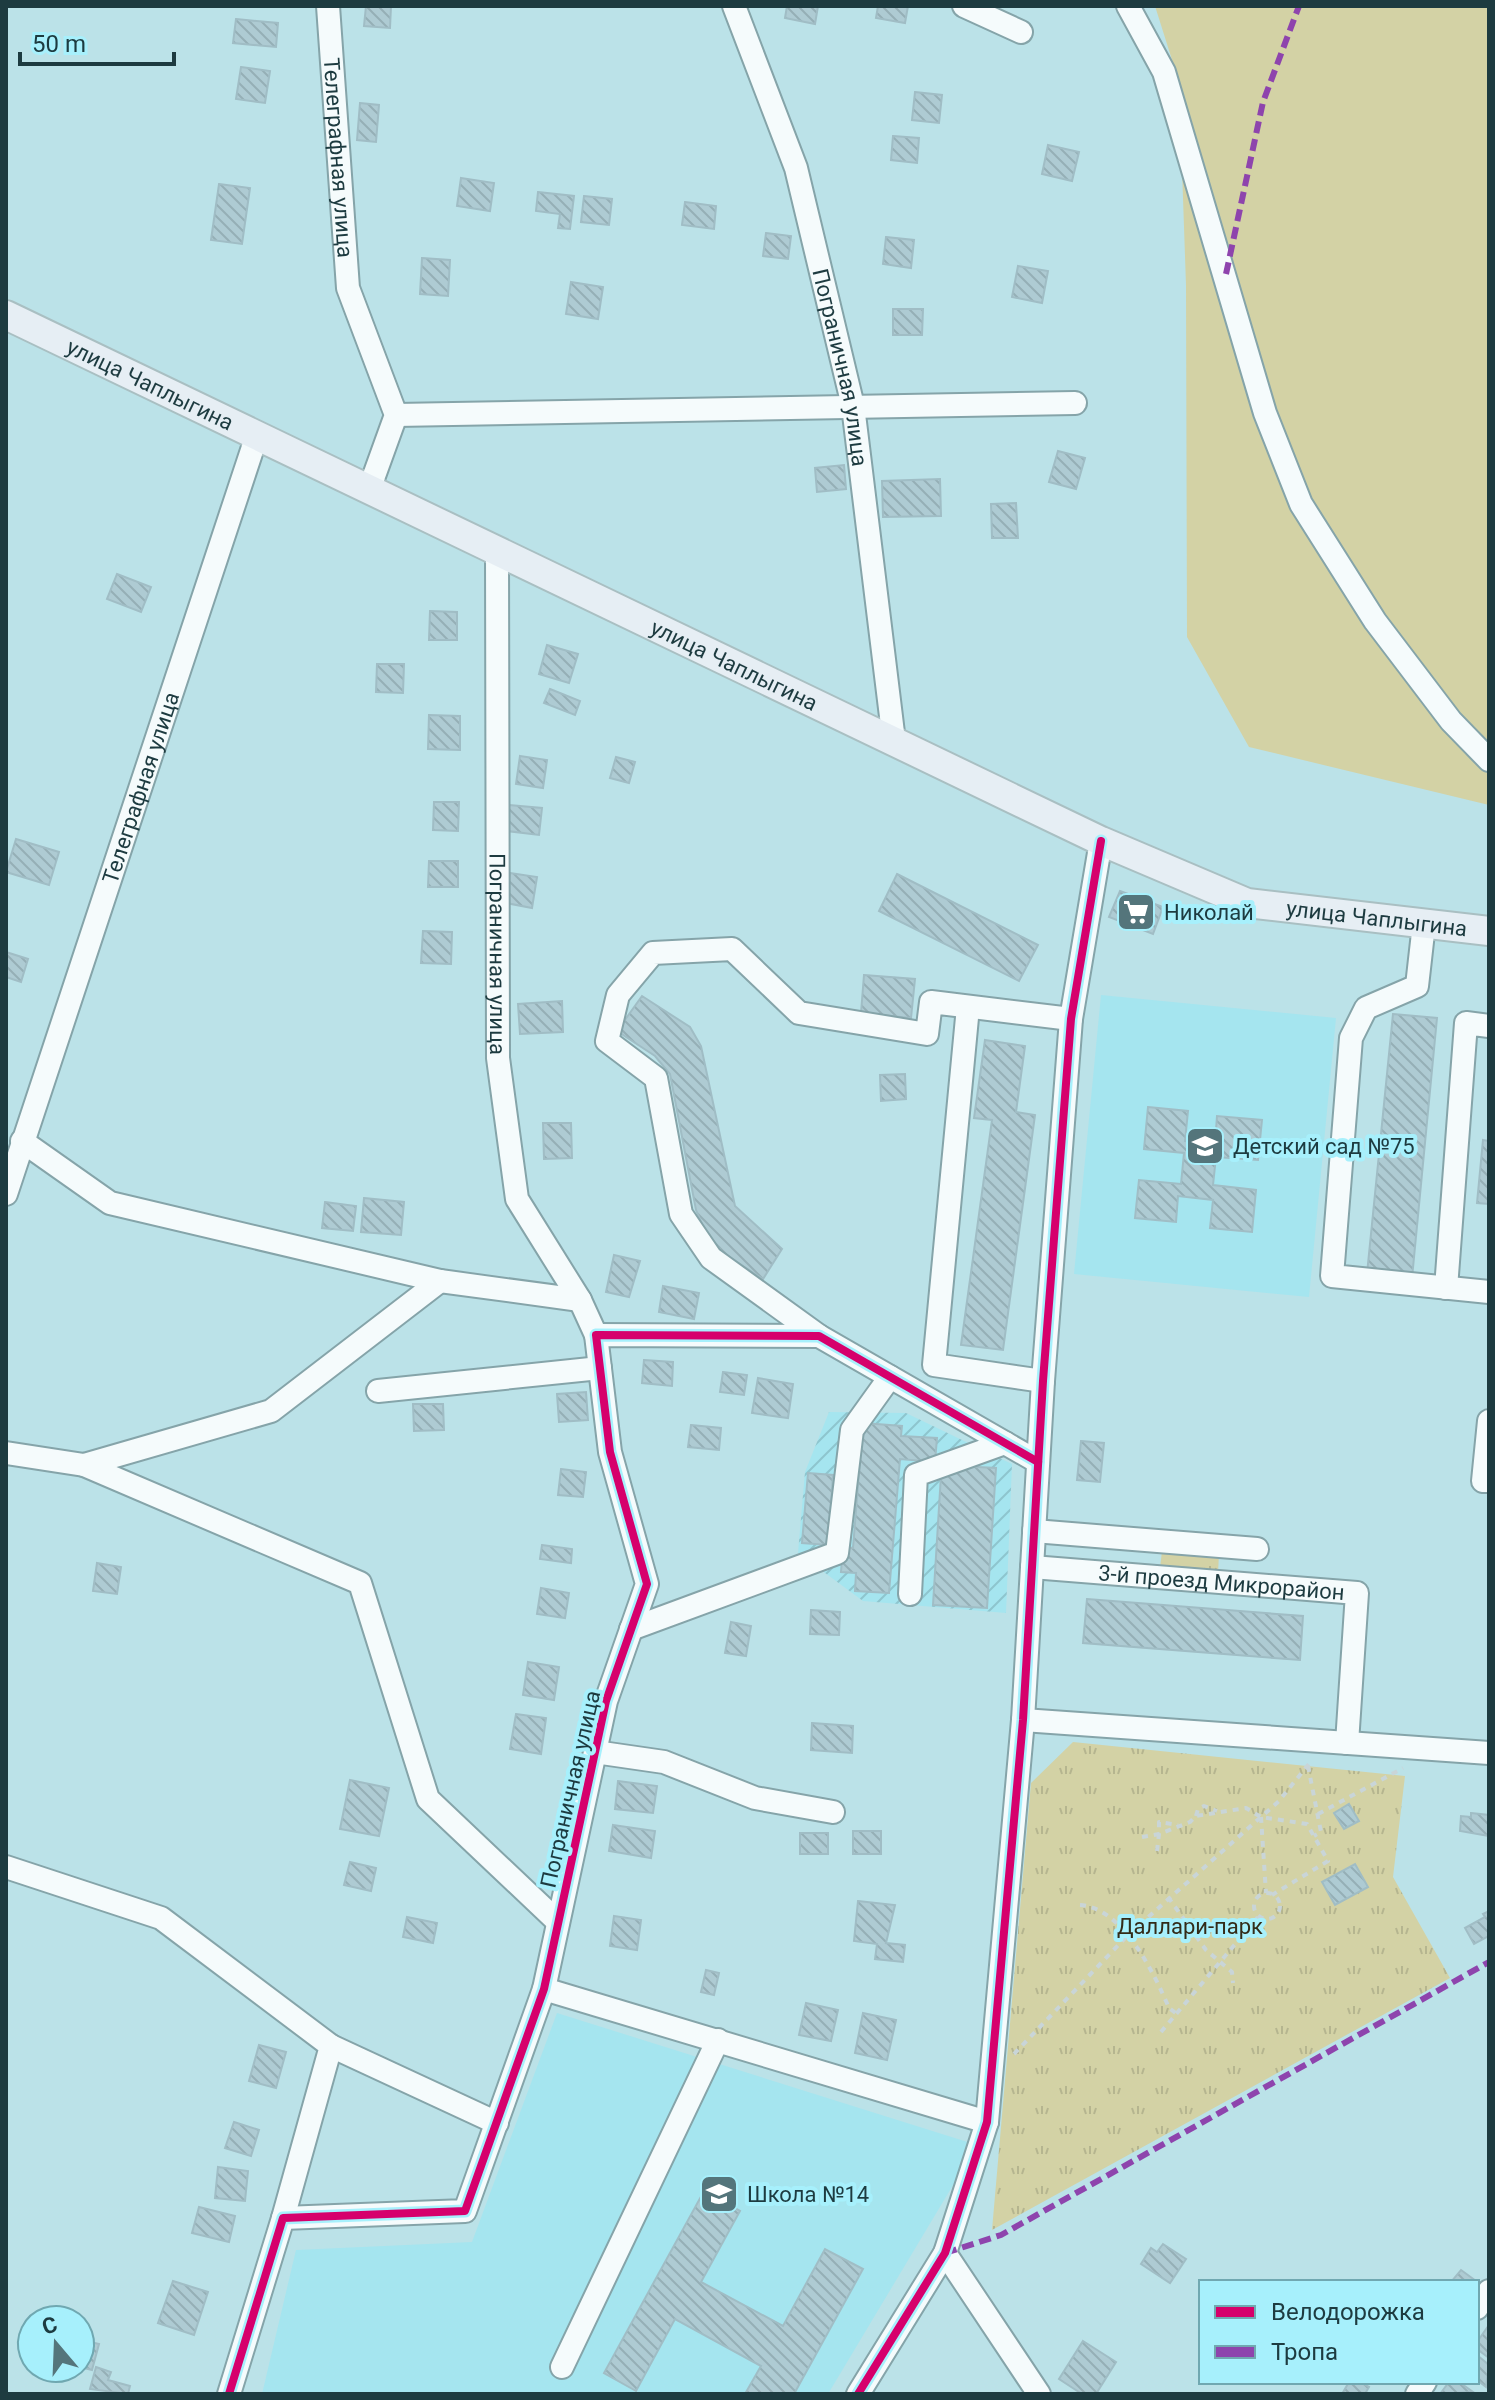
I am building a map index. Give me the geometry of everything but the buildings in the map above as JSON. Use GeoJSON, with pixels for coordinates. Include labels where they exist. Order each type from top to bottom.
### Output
{"type":"FeatureCollection","features":[{"type":"Feature","properties":{"kind":"main road","name":"улица Чаплыгина"},"geometry":{"type":"LineString","coordinates":[[6,315],[370,487],[1101,841],[1247,903],[1489,931]]}},
{"type":"Feature","properties":{"kind":"street","name":"Телеграфная улица"},"geometry":{"type":"LineString","coordinates":[[328,6],[348,288],[396,415]]}},
{"type":"Feature","properties":{"kind":"street","name":"Пограничная улица"},"geometry":{"type":"LineString","coordinates":[[734,6],[796,168],[853,406],[894,741]]}},
{"type":"Feature","properties":{"kind":"street"},"geometry":{"type":"LineString","coordinates":[[964,6],[1021,32]]}},
{"type":"Feature","properties":{"kind":"street"},"geometry":{"type":"LineString","coordinates":[[1128,6],[1164,72],[1265,413],[1301,504],[1375,621],[1451,721],[1489,760]]}},
{"type":"Feature","properties":{"kind":"street"},"geometry":{"type":"LineString","coordinates":[[370,487],[396,415],[1075,403]]}},
{"type":"Feature","properties":{"kind":"street","name":"Телеграфная улица"},"geometry":{"type":"LineString","coordinates":[[6,1194],[257,435]]}},
{"type":"Feature","properties":{"kind":"street","name":"Пограничная улица"},"geometry":{"type":"LineString","coordinates":[[283,2218],[465,2211],[544,1989],[606,1701],[647,1584],[610,1452],[596,1335],[580,1300],[517,1199],[498,1058],[497,550]]}},
{"type":"Feature","properties":{"kind":"street"},"geometry":{"type":"LineString","coordinates":[[858,2394],[945,2253],[987,2122],[1023,1720],[1043,1381],[1071,1019],[1101,841]]}},
{"type":"Feature","properties":{"kind":"street"},"geometry":{"type":"LineString","coordinates":[[1424,924],[1417,986],[1366,1008],[1351,1038],[1332,1276],[1489,1292]]}},
{"type":"Feature","properties":{"kind":"street"},"geometry":{"type":"LineString","coordinates":[[1038,1462],[819,1336],[711,1258],[681,1214],[656,1078],[607,1041],[618,995],[653,953],[732,949],[799,1013],[927,1034],[931,1002],[1071,1019]]}},
{"type":"Feature","properties":{"kind":"street"},"geometry":{"type":"LineString","coordinates":[[968,1007],[934,1365],[1043,1381]]}},
{"type":"Feature","properties":{"kind":"street"},"geometry":{"type":"LineString","coordinates":[[1446,1288],[1466,1023],[1489,1026]]}},
{"type":"Feature","properties":{"kind":"street"},"geometry":{"type":"LineString","coordinates":[[22,1141],[110,1203],[440,1281],[580,1300]]}},
{"type":"Feature","properties":{"kind":"street"},"geometry":{"type":"LineString","coordinates":[[84,1465],[271,1411],[440,1281]]}},
{"type":"Feature","properties":{"kind":"street"},"geometry":{"type":"LineString","coordinates":[[596,1335],[819,1336]]}},
{"type":"Feature","properties":{"kind":"street"},"geometry":{"type":"LineString","coordinates":[[378,1391],[600,1368]]}},
{"type":"Feature","properties":{"kind":"street"},"geometry":{"type":"LineString","coordinates":[[631,1629],[837,1553],[852,1430],[890,1377]]}},
{"type":"Feature","properties":{"kind":"street"},"geometry":{"type":"LineString","coordinates":[[1489,1421],[1483,1481],[1489,1481]]}},
{"type":"Feature","properties":{"kind":"street"},"geometry":{"type":"LineString","coordinates":[[910,1594],[916,1475],[1005,1443]]}},
{"type":"Feature","properties":{"kind":"street"},"geometry":{"type":"LineString","coordinates":[[6,1453],[84,1465],[360,1583],[428,1799],[558,1922]]}},
{"type":"Feature","properties":{"kind":"street"},"geometry":{"type":"LineString","coordinates":[[1034,1531],[1257,1549]]}},
{"type":"Feature","properties":{"kind":"street"},"geometry":{"type":"LineString","coordinates":[[1133,1574],[1136,1539]]}},
{"type":"Feature","properties":{"kind":"street","name":"3-й проезд Микрорайон"},"geometry":{"type":"LineString","coordinates":[[1032,1567],[1357,1593],[1347,1743]]}},
{"type":"Feature","properties":{"kind":"street"},"geometry":{"type":"LineString","coordinates":[[1023,1720],[1489,1753]]}},
{"type":"Feature","properties":{"kind":"street"},"geometry":{"type":"LineString","coordinates":[[595,1752],[664,1762],[755,1798],[833,1812]]}},
{"type":"Feature","properties":{"kind":"street"},"geometry":{"type":"LineString","coordinates":[[6,1867],[161,1918],[331,2046],[497,2123]]}},
{"type":"Feature","properties":{"kind":"street"},"geometry":{"type":"LineString","coordinates":[[544,1989],[987,2122]]}},
{"type":"Feature","properties":{"kind":"street"},"geometry":{"type":"LineString","coordinates":[[562,2367],[718,2040]]}},
{"type":"Feature","properties":{"kind":"street"},"geometry":{"type":"LineString","coordinates":[[229,2394],[331,2046]]}},
{"type":"Feature","properties":{"kind":"street"},"geometry":{"type":"LineString","coordinates":[[945,2253],[1039,2394]]}},
{"type":"Feature","properties":{"kind":"path"},"geometry":{"type":"LineString","coordinates":[[992,2077],[1127,1936],[1261,1817],[1308,1766],[1324,1741]]}},
{"type":"Feature","properties":{"kind":"path"},"geometry":{"type":"LineString","coordinates":[[1318,1814],[1405,1767],[1407,1747]]}},
{"type":"Feature","properties":{"kind":"path"},"geometry":{"type":"LineString","coordinates":[[1308,1766],[1321,1832],[1314,1836]]}},
{"type":"Feature","properties":{"kind":"path"},"geometry":{"type":"LineString","coordinates":[[1196,1816],[1198,1809],[1204,1806],[1217,1812]]}},
{"type":"Feature","properties":{"kind":"path"},"geometry":{"type":"LineString","coordinates":[[1142,1837],[1159,1834],[1196,1816],[1246,1808],[1261,1817],[1307,1824],[1328,1861],[1256,1899],[1253,1905],[1258,1917]]}},
{"type":"Feature","properties":{"kind":"path"},"geometry":{"type":"LineString","coordinates":[[1258,1917],[1270,1919],[1276,1916],[1280,1904],[1269,1894],[1261,1817]]}},
{"type":"Feature","properties":{"kind":"path"},"geometry":{"type":"LineString","coordinates":[[1157,1851],[1159,1822],[1179,1825]]}},
{"type":"Feature","properties":{"kind":"path"},"geometry":{"type":"LineString","coordinates":[[1168,1897],[1206,1950],[1222,1960],[1232,1972],[1233,1983]]}},
{"type":"Feature","properties":{"kind":"path"},"geometry":{"type":"LineString","coordinates":[[1080,1905],[1091,1906],[1108,1915],[1127,1936],[1169,2008],[1177,2014]]}},
{"type":"Feature","properties":{"kind":"path"},"geometry":{"type":"LineString","coordinates":[[1161,2032],[1258,1917]]}},
{"type":"Feature","properties":{"kind":"shaded area","name":"Детский сад №75"},"geometry":{"type":"Polygon","coordinates":[[[1101,995],[1336,1018],[1309,1297],[1074,1274],[1101,995]]]}},
{"type":"Feature","properties":{"kind":"shaded area"},"geometry":{"type":"Polygon","coordinates":[[[829,1412],[906,1413],[1012,1464],[1006,1613],[863,1601],[798,1553],[805,1472],[829,1412]]]}},
{"type":"Feature","properties":{"kind":"shaded area","name":"Школа №14"},"geometry":{"type":"Polygon","coordinates":[[[557,2013],[977,2145],[828,2394],[262,2394],[296,2250],[472,2242],[557,2013]]]}},
{"type":"Feature","properties":{"kind":"green space"},"geometry":{"type":"Polygon","coordinates":[[[1155,6],[1489,6],[1489,805],[1249,747],[1187,637],[1186,285],[1179,82],[1155,6]]]}},
{"type":"Feature","properties":{"kind":"green space"},"geometry":{"type":"Polygon","coordinates":[[[1162,1551],[1219,1555],[1218,1572],[1160,1568],[1162,1551]]]}},
{"type":"Feature","properties":{"kind":"green space","name":"Даллари-парк"},"geometry":{"type":"Polygon","coordinates":[[[1073,1742],[1405,1776],[1393,1877],[1450,1978],[992,2230],[1031,1783],[1073,1742]]]}},
{"type":"Feature","properties":{"kind":"marked path"},"geometry":{"type":"LineString","coordinates":[[1226,274],[1263,102],[1299,6]]}},
{"type":"Feature","properties":{"kind":"marked path"},"geometry":{"type":"LineString","coordinates":[[945,2253],[1001,2235],[1489,1962]]}},
{"type":"Feature","properties":{"kind":"cycle path"},"geometry":{"type":"LineString","coordinates":[[858,2394],[945,2253],[987,2122],[1023,1720],[1043,1381],[1071,1019],[1101,841]]}},
{"type":"Feature","properties":{"kind":"cycle path"},"geometry":{"type":"LineString","coordinates":[[229,2394],[283,2218],[465,2211],[544,1989],[606,1701],[647,1584],[610,1452],[596,1335],[819,1336],[1038,1462]]}},
{"type":"Feature","properties":{"kind":"place","name":"Николай"},"geometry":{"type":"Point","coordinates":[1136,912]}},
{"type":"Feature","properties":{"kind":"place","name":"Детский сад №75"},"geometry":{"type":"Point","coordinates":[1205,1146]}},
{"type":"Feature","properties":{"kind":"place","name":"Школа №14"},"geometry":{"type":"Point","coordinates":[719,2194]}}]}
